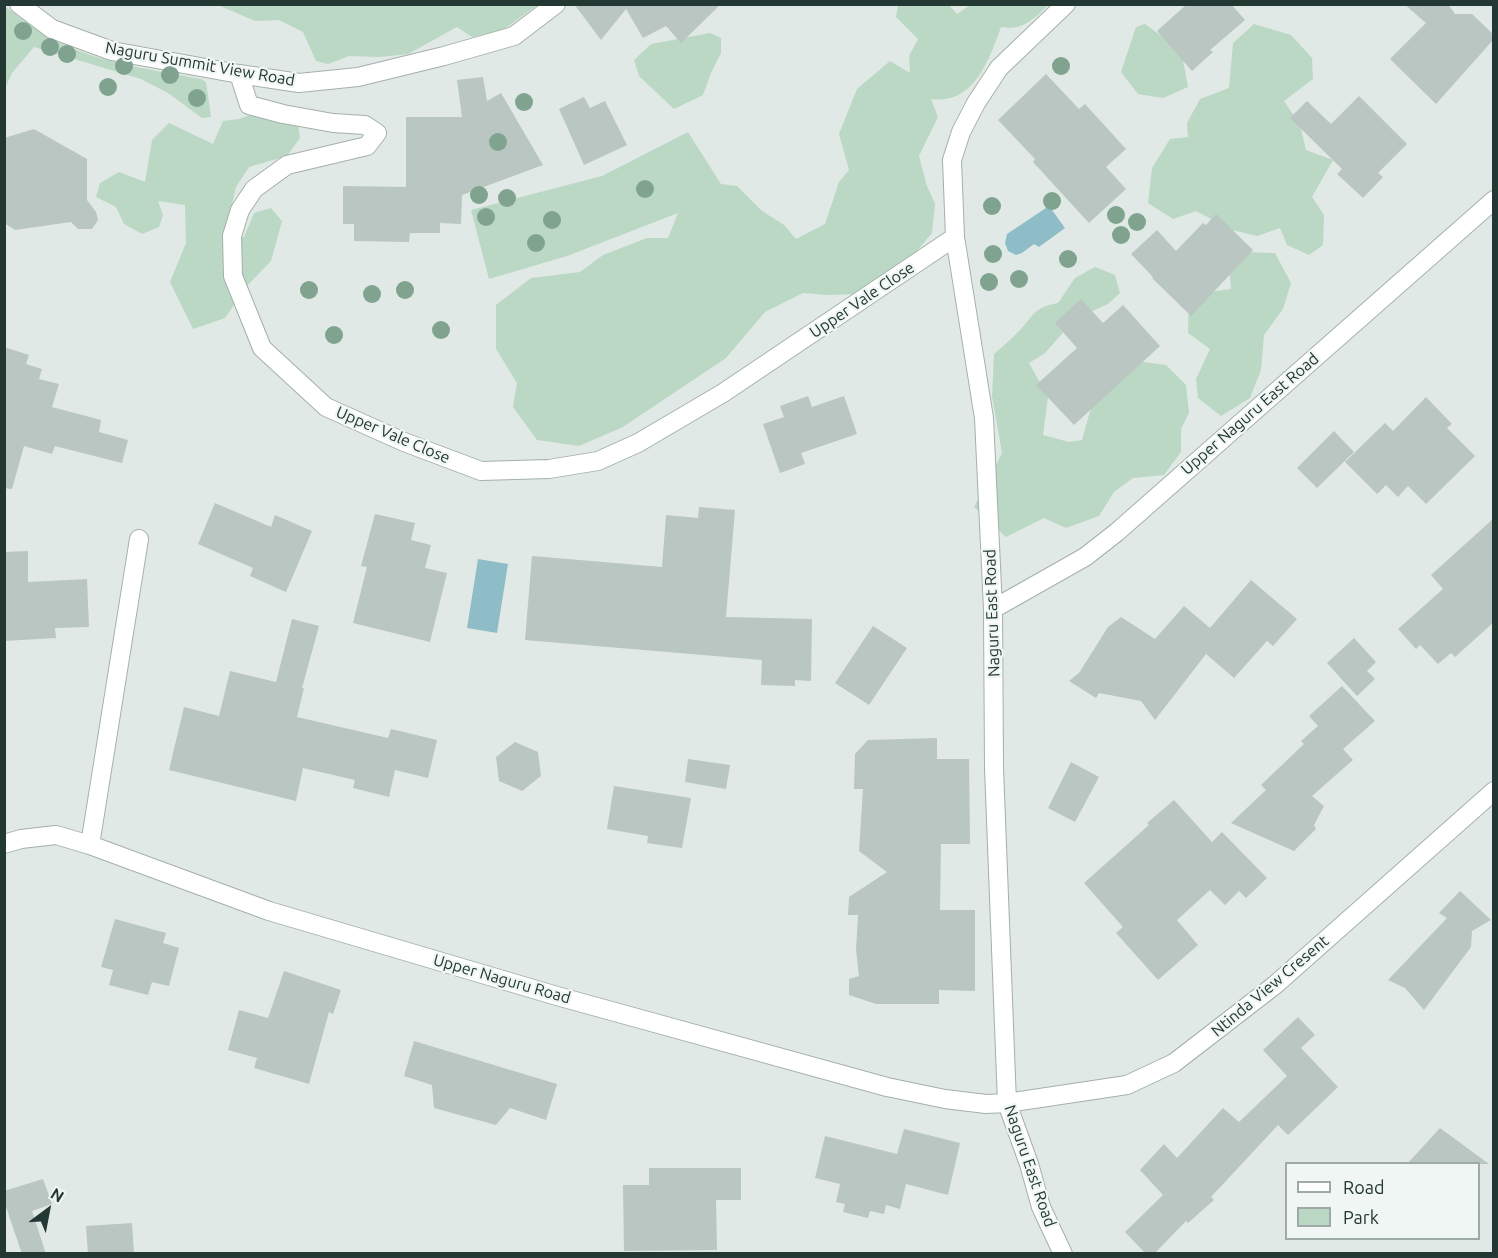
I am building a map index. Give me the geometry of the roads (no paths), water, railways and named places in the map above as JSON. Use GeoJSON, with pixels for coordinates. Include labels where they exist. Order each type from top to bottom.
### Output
{"type":"FeatureCollection","features":[{"type":"Feature","properties":{"kind":"street","name":"Naguru Summit View Road"},"geometry":{"type":"LineString","coordinates":[[18,4],[51,29],[112,51],[299,83],[358,77],[514,36],[555,4]]}},
{"type":"Feature","properties":{"kind":"street","name":"Naguru East Road"},"geometry":{"type":"LineString","coordinates":[[1063,1254],[1041,1207],[1029,1164],[1007,1103],[994,768],[993,609],[984,417],[956,237],[952,160],[961,132],[976,103],[999,68],[1066,4]]}},
{"type":"Feature","properties":{"kind":"street","name":"Upper Vale Close"},"geometry":{"type":"LineString","coordinates":[[239,74],[249,105],[333,123],[365,125],[377,133],[367,146],[287,165],[254,189],[240,210],[232,236],[233,276],[262,348],[326,407],[404,442],[481,471],[549,470],[598,461],[638,442],[723,393],[956,237]]}},
{"type":"Feature","properties":{"kind":"street","name":"Upper Naguru East Road"},"geometry":{"type":"LineString","coordinates":[[993,609],[1085,557],[1117,532],[1494,200]]}},
{"type":"Feature","properties":{"kind":"street"},"geometry":{"type":"LineString","coordinates":[[90,845],[139,539]]}},
{"type":"Feature","properties":{"kind":"street","name":"Ntinda View Cresent"},"geometry":{"type":"LineString","coordinates":[[1007,1103],[1127,1085],[1174,1063],[1275,985],[1494,791]]}},
{"type":"Feature","properties":{"kind":"street","name":"Upper Naguru Road"},"geometry":{"type":"LineString","coordinates":[[4,844],[21,839],[56,835],[90,845],[269,911],[557,996],[886,1087],[945,1099],[986,1104],[1007,1103]]}},
{"type":"Feature","properties":{"kind":"water"},"geometry":{"type":"Polygon","coordinates":[[[1049,206],[1065,228],[1039,247],[1034,244],[1016,255],[1008,251],[1005,243],[1007,234],[1049,206]]]}},
{"type":"Feature","properties":{"kind":"water"},"geometry":{"type":"Polygon","coordinates":[[[478,559],[508,564],[497,633],[467,628],[478,559]]]}}]}
